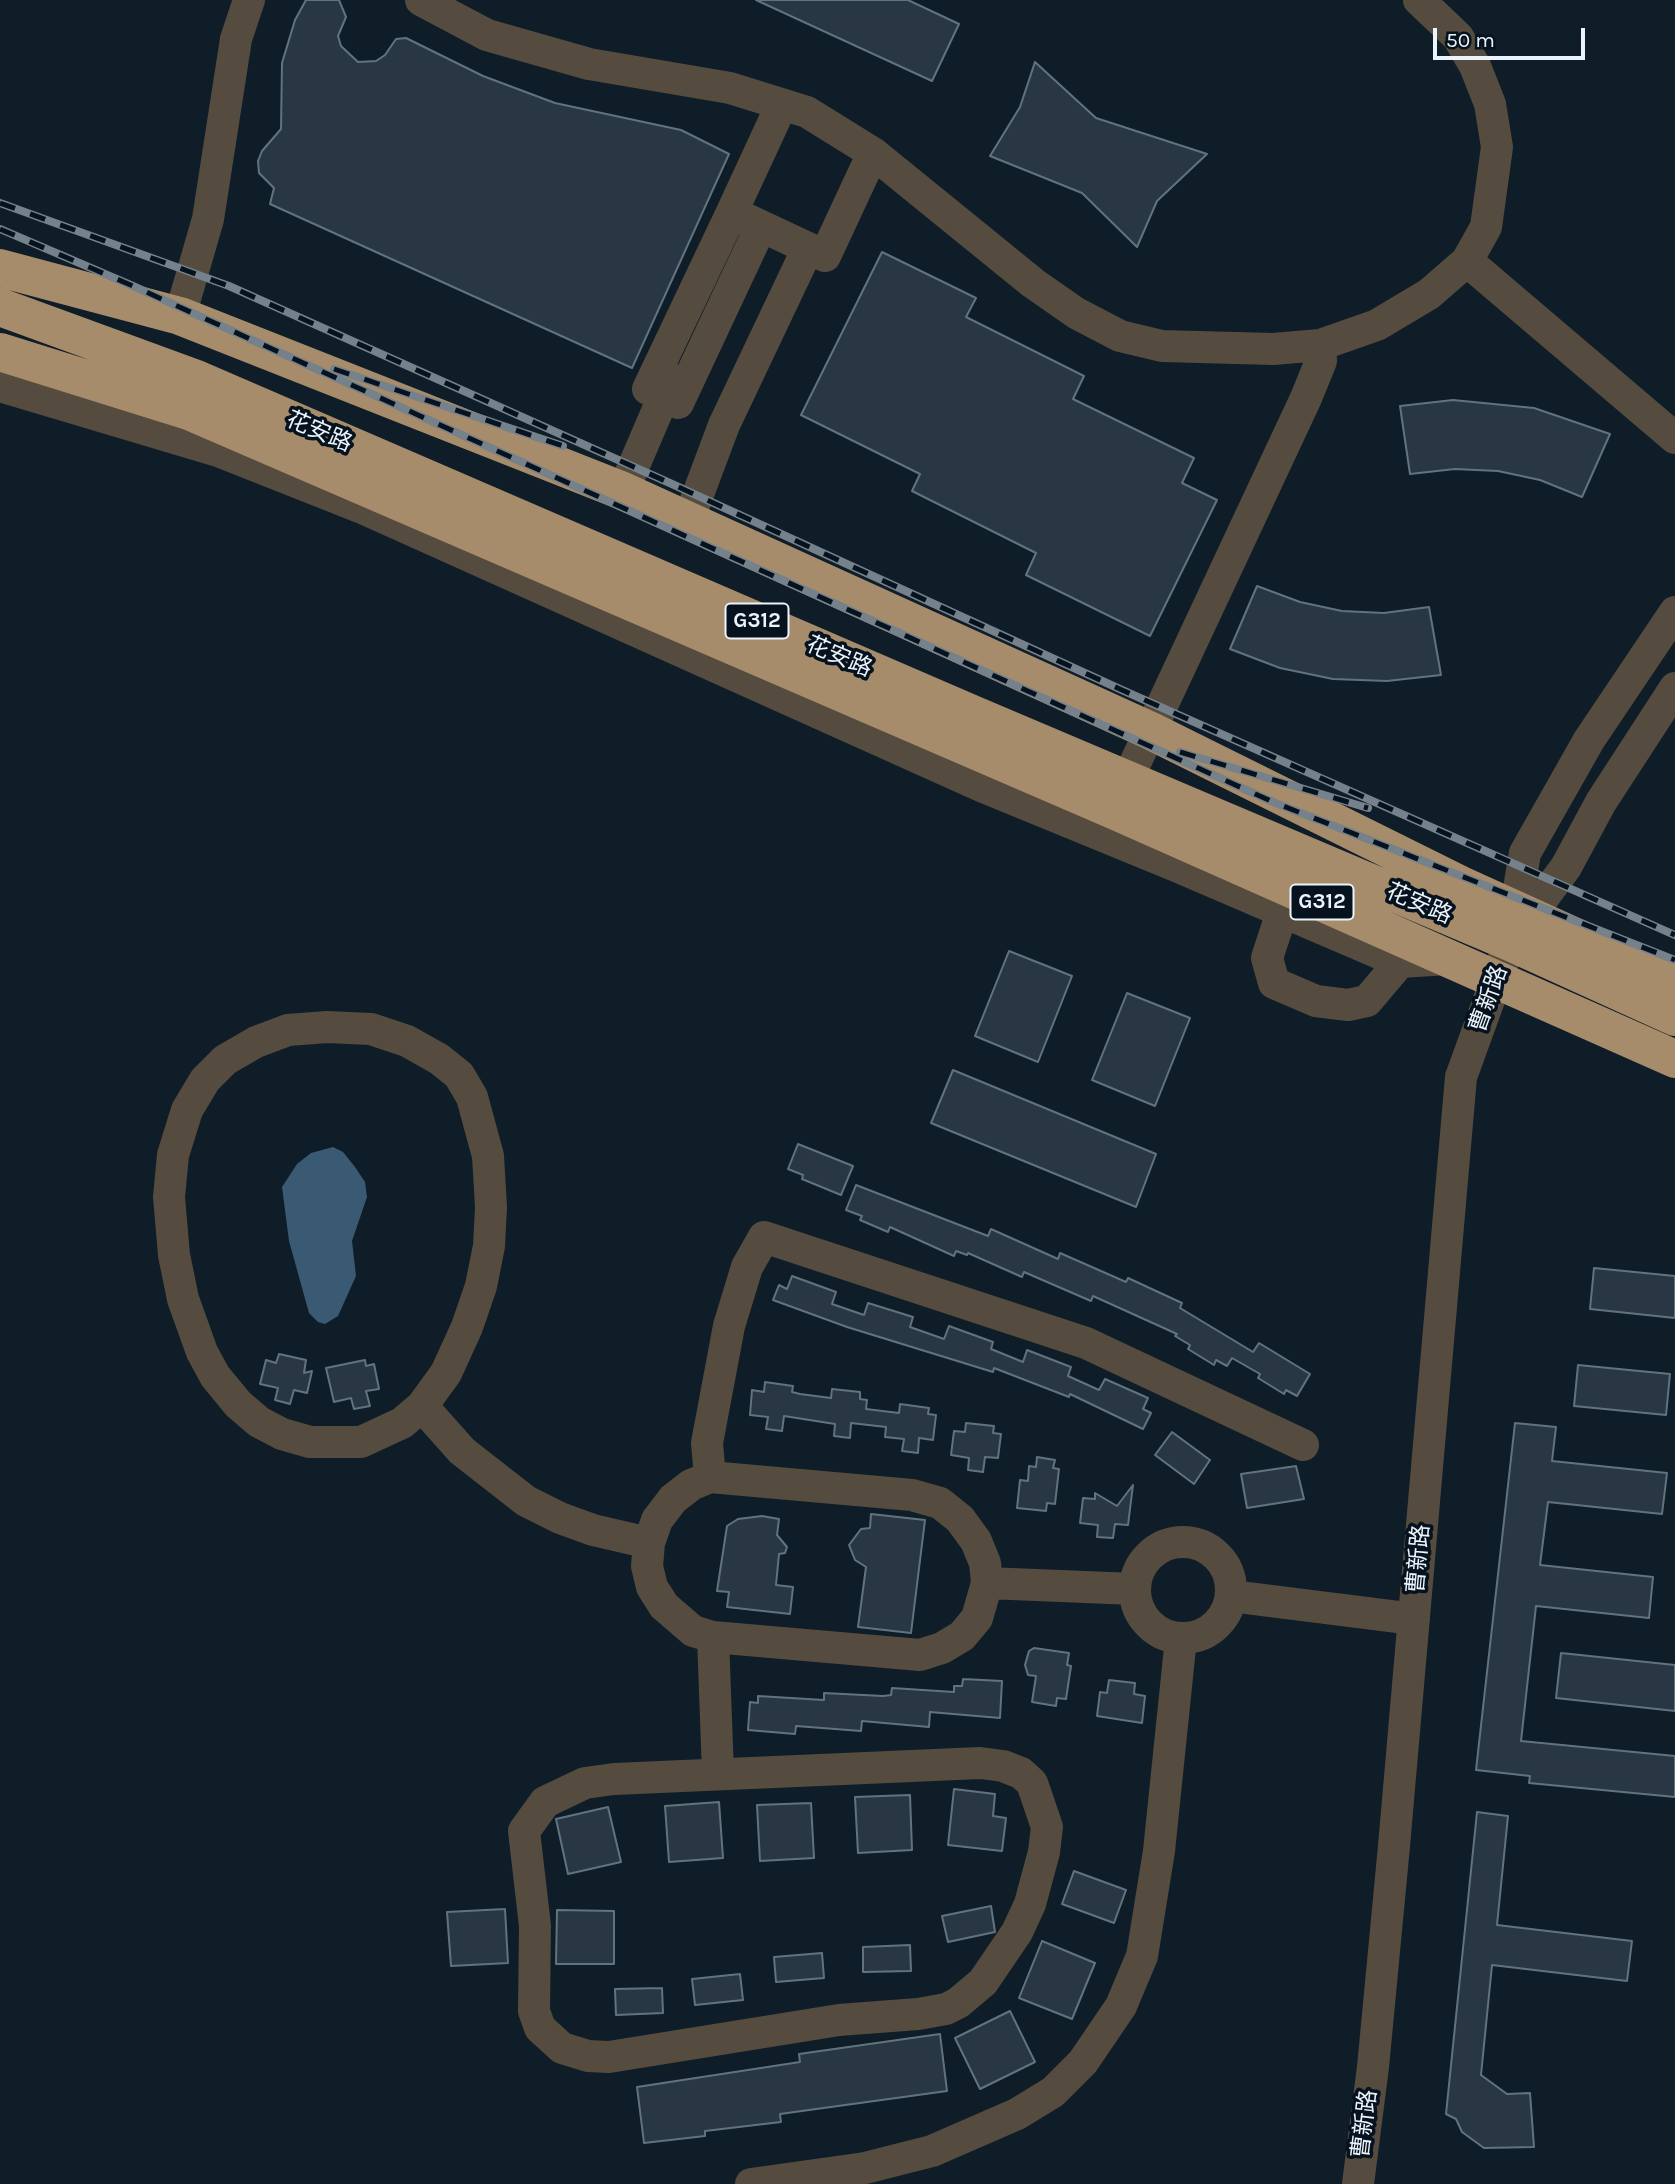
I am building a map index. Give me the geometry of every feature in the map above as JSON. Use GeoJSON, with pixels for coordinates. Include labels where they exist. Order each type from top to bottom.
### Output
{"type":"FeatureCollection","features":[{"type":"Feature","properties":{"kind":"highway"},"geometry":{"type":"LineString","coordinates":[[0,268],[180,316],[623,491],[1151,731],[1461,885],[1519,922],[1675,982]]}},
{"type":"Feature","properties":{"kind":"highway","name":"花安路"},"geometry":{"type":"LineString","coordinates":[[0,307],[194,378],[972,715],[1519,922],[1675,1017]]}},
{"type":"Feature","properties":{"kind":"highway","name":"花安路"},"geometry":{"type":"LineString","coordinates":[[0,352],[189,411],[1118,812],[1675,1059]]}},
{"type":"Feature","properties":{"kind":"street"},"geometry":{"type":"LineString","coordinates":[[180,316],[208,219],[236,39],[249,0]]}},
{"type":"Feature","properties":{"kind":"street"},"geometry":{"type":"LineString","coordinates":[[421,0],[487,35],[589,64],[730,88],[807,112],[873,153],[1033,283],[1076,313],[1120,336],[1162,346],[1212,349],[1320,345],[1377,325],[1429,294],[1467,261],[1486,227],[1493,190],[1497,147],[1490,104],[1475,66],[1458,37],[1419,0]]}},
{"type":"Feature","properties":{"kind":"street"},"geometry":{"type":"LineString","coordinates":[[623,491],[663,396],[746,219],[782,104]]}},
{"type":"Feature","properties":{"kind":"street"},"geometry":{"type":"LineString","coordinates":[[746,219],[825,256],[873,153]]}},
{"type":"Feature","properties":{"kind":"street"},"geometry":{"type":"LineString","coordinates":[[688,521],[724,425],[808,248]]}},
{"type":"Feature","properties":{"kind":"street"},"geometry":{"type":"LineString","coordinates":[[1467,261],[1675,438]]}},
{"type":"Feature","properties":{"kind":"street"},"geometry":{"type":"LineString","coordinates":[[1130,774],[1306,398],[1321,360],[1320,345]]}},
{"type":"Feature","properties":{"kind":"street"},"geometry":{"type":"LineString","coordinates":[[0,386],[221,452],[360,507],[981,786],[1400,962],[1449,959]]}},
{"type":"Feature","properties":{"kind":"street"},"geometry":{"type":"LineString","coordinates":[[1519,922],[1525,853],[1589,740],[1675,612]]}},
{"type":"Feature","properties":{"kind":"street"},"geometry":{"type":"LineString","coordinates":[[1519,922],[1566,867],[1601,802],[1675,688]]}},
{"type":"Feature","properties":{"kind":"street"},"geometry":{"type":"LineString","coordinates":[[1283,912],[1267,957],[1274,983],[1316,1000],[1348,1005],[1367,1002],[1400,962]]}},
{"type":"Feature","properties":{"kind":"street","name":"曹新路"},"geometry":{"type":"LineString","coordinates":[[1358,2184],[1374,2053],[1461,1077],[1519,922]]}},
{"type":"Feature","properties":{"kind":"street"},"geometry":{"type":"LineString","coordinates":[[327,1027],[371,1029],[407,1041],[439,1059],[459,1074],[472,1097],[488,1156],[491,1207],[489,1246],[481,1286],[467,1327],[446,1373],[422,1406],[382,1434],[361,1442],[310,1442],[282,1434],[260,1422],[238,1404],[215,1376],[202,1352],[183,1299],[174,1255],[169,1197],[173,1154],[187,1110],[205,1080],[225,1060],[256,1042],[288,1030],[327,1027]]}},
{"type":"Feature","properties":{"kind":"street"},"geometry":{"type":"LineString","coordinates":[[710,1477],[707,1443],[729,1326],[747,1267],[764,1237],[1086,1343],[1303,1445]]}},
{"type":"Feature","properties":{"kind":"street"},"geometry":{"type":"LineString","coordinates":[[422,1406],[462,1451],[516,1494],[559,1518],[593,1530],[649,1543]]}},
{"type":"Feature","properties":{"kind":"street"},"geometry":{"type":"LineString","coordinates":[[710,1477],[912,1495],[940,1503],[960,1519],[976,1541],[985,1563],[987,1583],[977,1618],[962,1636],[942,1648],[920,1656],[713,1637],[693,1630],[664,1606],[652,1587],[648,1566],[649,1543],[657,1520],[673,1499],[691,1485],[710,1477]]}},
{"type":"Feature","properties":{"kind":"street"},"geometry":{"type":"LineString","coordinates":[[1175,1543],[1198,1544],[1216,1556],[1228,1574],[1231,1596],[1225,1613],[1214,1627],[1198,1636],[1181,1638],[1162,1634],[1147,1623],[1137,1607],[1134,1588],[1140,1567],[1155,1551],[1175,1543]]}},
{"type":"Feature","properties":{"kind":"street"},"geometry":{"type":"LineString","coordinates":[[987,1583],[1134,1588]]}},
{"type":"Feature","properties":{"kind":"street"},"geometry":{"type":"LineString","coordinates":[[1231,1596],[1414,1619]]}},
{"type":"Feature","properties":{"kind":"street"},"geometry":{"type":"LineString","coordinates":[[713,1637],[718,1774]]}},
{"type":"Feature","properties":{"kind":"street"},"geometry":{"type":"LineString","coordinates":[[751,2184],[865,2168],[932,2151],[1017,2113],[1053,2092],[1083,2062],[1121,2006],[1142,1956],[1159,1851],[1181,1638]]}},
{"type":"Feature","properties":{"kind":"street"},"geometry":{"type":"LineString","coordinates":[[980,1763],[1003,1766],[1021,1773],[1032,1783],[1046,1826],[1040,1875],[1017,1932],[973,1993],[946,2009],[839,2020],[609,2057],[588,2056],[562,2048],[540,2028],[534,2011],[535,1926],[524,1842],[524,1831],[531,1817],[545,1802],[585,1783],[718,1774],[980,1763]]}},
{"type":"Feature","properties":{"kind":"water"},"geometry":{"type":"Polygon","coordinates":[[[333,1147],[343,1152],[355,1167],[365,1182],[367,1197],[352,1241],[356,1276],[338,1316],[325,1324],[318,1322],[309,1313],[289,1241],[282,1187],[297,1164],[311,1153],[333,1147]]]}},
{"type":"Feature","properties":{"kind":"building"},"geometry":{"type":"Polygon","coordinates":[[[306,0],[339,0],[346,17],[338,36],[341,46],[358,62],[376,61],[385,55],[396,39],[406,38],[483,76],[555,103],[681,130],[729,154],[632,368],[270,204],[274,188],[259,173],[258,161],[262,151],[281,129],[282,63],[295,20],[306,0]]]}},
{"type":"Feature","properties":{"kind":"building"},"geometry":{"type":"Polygon","coordinates":[[[756,0],[908,0],[959,24],[932,81],[756,0]]]}},
{"type":"Feature","properties":{"kind":"building"},"geometry":{"type":"Polygon","coordinates":[[[1035,62],[1096,118],[1207,154],[1157,201],[1137,247],[1082,193],[990,156],[1020,107],[1035,62]]]}},
{"type":"Feature","properties":{"kind":"building"},"geometry":{"type":"Polygon","coordinates":[[[882,252],[976,298],[966,317],[1084,376],[1073,399],[1194,458],[1182,483],[1217,500],[1150,636],[1026,575],[1036,553],[912,491],[920,474],[801,415],[882,252]]]}},
{"type":"Feature","properties":{"kind":"building"},"geometry":{"type":"Polygon","coordinates":[[[1453,400],[1534,408],[1610,434],[1582,497],[1540,480],[1498,471],[1455,469],[1410,474],[1400,406],[1453,400]]]}},
{"type":"Feature","properties":{"kind":"building"},"geometry":{"type":"Polygon","coordinates":[[[1257,586],[1300,602],[1342,611],[1384,613],[1429,607],[1441,675],[1387,681],[1333,679],[1280,668],[1230,649],[1257,586]]]}},
{"type":"Feature","properties":{"kind":"building"},"geometry":{"type":"Polygon","coordinates":[[[1009,951],[1072,976],[1038,1062],[975,1036],[1009,951]]]}},
{"type":"Feature","properties":{"kind":"building"},"geometry":{"type":"Polygon","coordinates":[[[1127,993],[1190,1018],[1155,1106],[1092,1080],[1127,993]]]}},
{"type":"Feature","properties":{"kind":"building"},"geometry":{"type":"Polygon","coordinates":[[[953,1070],[1156,1154],[1136,1207],[931,1123],[953,1070]]]}},
{"type":"Feature","properties":{"kind":"building"},"geometry":{"type":"Polygon","coordinates":[[[798,1144],[853,1166],[841,1195],[802,1179],[803,1175],[788,1169],[798,1144]]]}},
{"type":"Feature","properties":{"kind":"building"},"geometry":{"type":"Polygon","coordinates":[[[856,1185],[988,1236],[991,1229],[1058,1259],[1060,1253],[1126,1282],[1128,1278],[1182,1303],[1180,1308],[1253,1352],[1259,1343],[1310,1374],[1297,1396],[1286,1390],[1284,1394],[1258,1378],[1260,1374],[1232,1358],[1227,1366],[1216,1360],[1214,1365],[1188,1349],[1190,1345],[1175,1336],[1177,1334],[1093,1296],[1091,1301],[1024,1272],[1022,1277],[968,1253],[967,1255],[956,1251],[954,1256],[890,1227],[888,1232],[860,1220],[862,1216],[846,1210],[856,1185]]]}},
{"type":"Feature","properties":{"kind":"building"},"geometry":{"type":"Polygon","coordinates":[[[1594,1268],[1675,1276],[1675,1318],[1590,1309],[1594,1268]]]}},
{"type":"Feature","properties":{"kind":"building"},"geometry":{"type":"Polygon","coordinates":[[[792,1276],[836,1292],[832,1304],[864,1315],[868,1303],[913,1317],[910,1327],[944,1339],[949,1326],[993,1342],[991,1349],[1023,1362],[1027,1350],[1071,1367],[1068,1376],[1099,1390],[1105,1379],[1148,1398],[1143,1409],[1151,1413],[1143,1429],[1070,1394],[1069,1397],[994,1368],[993,1372],[847,1327],[773,1300],[779,1285],[787,1289],[792,1276]]]}},
{"type":"Feature","properties":{"kind":"building"},"geometry":{"type":"Polygon","coordinates":[[[279,1354],[306,1360],[304,1373],[312,1371],[307,1393],[294,1390],[290,1404],[275,1400],[278,1388],[260,1384],[266,1360],[276,1363],[279,1354]]]}},
{"type":"Feature","properties":{"kind":"building"},"geometry":{"type":"Polygon","coordinates":[[[365,1360],[366,1366],[374,1364],[379,1389],[366,1391],[370,1406],[354,1409],[351,1398],[334,1402],[326,1368],[365,1360]]]}},
{"type":"Feature","properties":{"kind":"building"},"geometry":{"type":"Polygon","coordinates":[[[1578,1365],[1670,1374],[1666,1415],[1574,1406],[1578,1365]]]}},
{"type":"Feature","properties":{"kind":"building"},"geometry":{"type":"Polygon","coordinates":[[[765,1382],[793,1386],[792,1392],[800,1394],[831,1398],[832,1389],[860,1392],[860,1399],[867,1400],[866,1409],[899,1413],[900,1404],[929,1408],[928,1414],[936,1415],[933,1440],[919,1438],[918,1453],[902,1451],[904,1439],[885,1437],[886,1427],[851,1423],[850,1438],[834,1436],[835,1424],[784,1416],[782,1431],[766,1429],[768,1417],[750,1415],[752,1390],[764,1392],[765,1382]]]}},
{"type":"Feature","properties":{"kind":"building"},"geometry":{"type":"Polygon","coordinates":[[[966,1423],[994,1426],[993,1433],[1001,1434],[998,1458],[985,1457],[983,1472],[968,1470],[969,1458],[951,1455],[954,1431],[965,1432],[966,1423]]]}},
{"type":"Feature","properties":{"kind":"building"},"geometry":{"type":"Polygon","coordinates":[[[1515,1423],[1556,1427],[1552,1461],[1667,1473],[1662,1514],[1548,1502],[1540,1565],[1653,1577],[1649,1618],[1536,1606],[1521,1741],[1675,1756],[1675,1797],[1529,1783],[1530,1776],[1476,1770],[1515,1423]]]}},
{"type":"Feature","properties":{"kind":"building"},"geometry":{"type":"Polygon","coordinates":[[[1172,1432],[1210,1460],[1194,1484],[1155,1455],[1172,1432]]]}},
{"type":"Feature","properties":{"kind":"building"},"geometry":{"type":"Polygon","coordinates":[[[1037,1457],[1055,1460],[1053,1468],[1059,1469],[1055,1504],[1047,1503],[1046,1511],[1017,1508],[1020,1480],[1028,1481],[1029,1466],[1036,1467],[1037,1457]]]}},
{"type":"Feature","properties":{"kind":"building"},"geometry":{"type":"Polygon","coordinates":[[[1296,1466],[1304,1499],[1247,1508],[1241,1474],[1296,1466]]]}},
{"type":"Feature","properties":{"kind":"building"},"geometry":{"type":"Polygon","coordinates":[[[1133,1485],[1128,1525],[1115,1524],[1113,1538],[1097,1537],[1098,1525],[1080,1523],[1083,1498],[1095,1499],[1095,1493],[1117,1506],[1133,1485]]]}},
{"type":"Feature","properties":{"kind":"building"},"geometry":{"type":"Polygon","coordinates":[[[871,1514],[925,1520],[911,1633],[858,1627],[866,1567],[855,1560],[849,1545],[861,1529],[870,1528],[871,1514]]]}},
{"type":"Feature","properties":{"kind":"building"},"geometry":{"type":"Polygon","coordinates":[[[762,1516],[779,1519],[777,1535],[787,1547],[785,1553],[779,1554],[776,1585],[793,1587],[790,1614],[727,1607],[729,1592],[717,1591],[727,1526],[738,1519],[762,1516]]]}},
{"type":"Feature","properties":{"kind":"building"},"geometry":{"type":"Polygon","coordinates":[[[1034,1648],[1069,1653],[1067,1665],[1071,1666],[1066,1699],[1057,1698],[1056,1706],[1032,1702],[1036,1676],[1028,1675],[1025,1665],[1029,1651],[1034,1648]]]}},
{"type":"Feature","properties":{"kind":"building"},"geometry":{"type":"Polygon","coordinates":[[[1561,1653],[1675,1665],[1675,1711],[1556,1698],[1561,1653]]]}},
{"type":"Feature","properties":{"kind":"building"},"geometry":{"type":"Polygon","coordinates":[[[963,1679],[1002,1681],[1000,1718],[930,1712],[929,1727],[862,1721],[861,1731],[796,1726],[795,1734],[748,1730],[750,1702],[758,1703],[758,1696],[824,1700],[824,1693],[883,1696],[891,1695],[892,1688],[954,1692],[954,1686],[962,1686],[963,1679]]]}},
{"type":"Feature","properties":{"kind":"building"},"geometry":{"type":"Polygon","coordinates":[[[1109,1680],[1135,1683],[1134,1694],[1145,1696],[1142,1723],[1097,1716],[1100,1692],[1107,1693],[1109,1680]]]}},
{"type":"Feature","properties":{"kind":"building"},"geometry":{"type":"Polygon","coordinates":[[[954,1789],[995,1794],[993,1816],[1006,1818],[1002,1851],[948,1845],[954,1789]]]}},
{"type":"Feature","properties":{"kind":"building"},"geometry":{"type":"Polygon","coordinates":[[[910,1795],[912,1850],[858,1853],[855,1797],[910,1795]]]}},
{"type":"Feature","properties":{"kind":"building"},"geometry":{"type":"Polygon","coordinates":[[[719,1802],[723,1858],[669,1862],[665,1806],[719,1802]]]}},
{"type":"Feature","properties":{"kind":"building"},"geometry":{"type":"Polygon","coordinates":[[[811,1803],[814,1858],[760,1861],[757,1805],[811,1803]]]}},
{"type":"Feature","properties":{"kind":"building"},"geometry":{"type":"Polygon","coordinates":[[[608,1807],[621,1862],[568,1874],[556,1819],[608,1807]]]}},
{"type":"Feature","properties":{"kind":"building"},"geometry":{"type":"Polygon","coordinates":[[[1477,1812],[1508,1816],[1497,1925],[1632,1941],[1627,1981],[1492,1965],[1481,2075],[1507,2094],[1530,2093],[1534,2147],[1484,2148],[1462,2132],[1456,2119],[1446,2114],[1477,1812]]]}},
{"type":"Feature","properties":{"kind":"building"},"geometry":{"type":"Polygon","coordinates":[[[1074,1871],[1126,1890],[1114,1923],[1062,1904],[1074,1871]]]}},
{"type":"Feature","properties":{"kind":"building"},"geometry":{"type":"Polygon","coordinates":[[[991,1906],[995,1932],[948,1942],[942,1916],[991,1906]]]}},
{"type":"Feature","properties":{"kind":"building"},"geometry":{"type":"Polygon","coordinates":[[[505,1909],[508,1963],[451,1966],[447,1912],[505,1909]]]}},
{"type":"Feature","properties":{"kind":"building"},"geometry":{"type":"Polygon","coordinates":[[[557,1910],[614,1911],[614,1964],[556,1964],[557,1910]]]}},
{"type":"Feature","properties":{"kind":"building"},"geometry":{"type":"Polygon","coordinates":[[[1042,1941],[1095,1963],[1072,2019],[1019,1998],[1042,1941]]]}},
{"type":"Feature","properties":{"kind":"building"},"geometry":{"type":"Polygon","coordinates":[[[910,1945],[911,1971],[863,1972],[863,1947],[910,1945]]]}},
{"type":"Feature","properties":{"kind":"building"},"geometry":{"type":"Polygon","coordinates":[[[822,1953],[824,1978],[776,1982],[774,1957],[822,1953]]]}},
{"type":"Feature","properties":{"kind":"building"},"geometry":{"type":"Polygon","coordinates":[[[740,1974],[743,2000],[695,2005],[692,1979],[740,1974]]]}},
{"type":"Feature","properties":{"kind":"building"},"geometry":{"type":"Polygon","coordinates":[[[662,1988],[663,2013],[616,2015],[615,1989],[662,1988]]]}},
{"type":"Feature","properties":{"kind":"building"},"geometry":{"type":"Polygon","coordinates":[[[1010,2011],[1035,2062],[980,2089],[955,2038],[1010,2011]]]}},
{"type":"Feature","properties":{"kind":"building"},"geometry":{"type":"Polygon","coordinates":[[[940,2034],[947,2091],[780,2114],[781,2122],[705,2131],[705,2136],[644,2143],[637,2087],[800,2062],[799,2054],[940,2034]]]}},
{"type":"Feature","properties":{"kind":"railway"},"geometry":{"type":"LineString","coordinates":[[0,203],[229,286],[672,484],[1122,690],[1675,935]]}},
{"type":"Feature","properties":{"kind":"railway"},"geometry":{"type":"LineString","coordinates":[[0,229],[133,286],[1273,802],[1675,960]]}},
{"type":"Feature","properties":{"kind":"railway"},"geometry":{"type":"LineString","coordinates":[[334,369],[563,446]]}},
{"type":"Feature","properties":{"kind":"railway"},"geometry":{"type":"LineString","coordinates":[[1180,752],[1368,808]]}}]}
